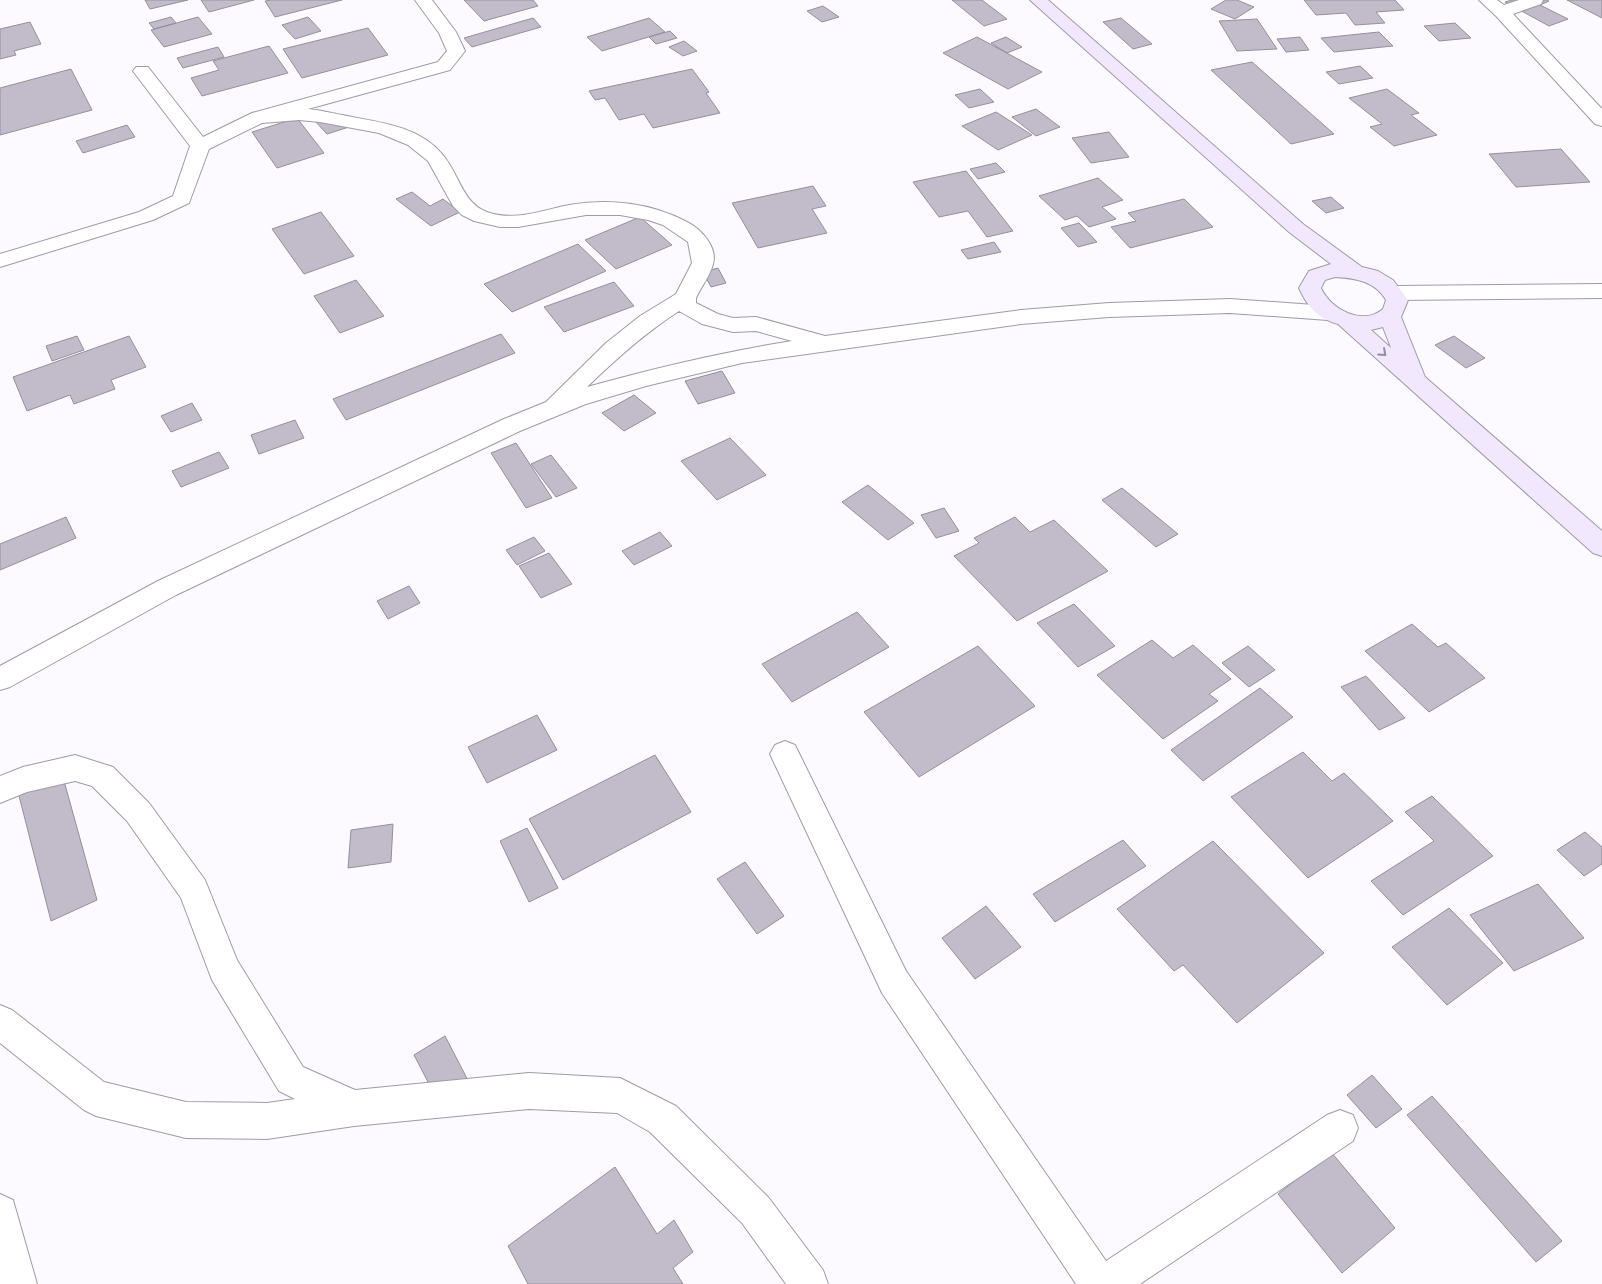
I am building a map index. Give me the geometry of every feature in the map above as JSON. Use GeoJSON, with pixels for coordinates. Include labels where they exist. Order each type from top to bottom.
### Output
{"type":"FeatureCollection","features":[{"type":"Feature","properties":{"kind":"street"},"geometry":{"type":"LineString","coordinates":[[0,261],[146,216],[182,199],[200,146],[259,117],[444,66],[456,50],[447,32],[423,0]]}},
{"type":"Feature","properties":{"kind":"street"},"geometry":{"type":"LineString","coordinates":[[1038,0],[1296,228],[1354,271]]}},
{"type":"Feature","properties":{"kind":"street"},"geometry":{"type":"LineString","coordinates":[[1487,0],[1502,12],[1602,120]]}},
{"type":"Feature","properties":{"kind":"street"},"geometry":{"type":"LineString","coordinates":[[1502,12],[1535,0]]}},
{"type":"Feature","properties":{"kind":"street"},"geometry":{"type":"LineString","coordinates":[[142,71],[200,146]]}},
{"type":"Feature","properties":{"kind":"street"},"geometry":{"type":"LineString","coordinates":[[259,117],[311,115],[381,126],[406,136],[425,148],[442,165],[450,187],[462,206],[479,218],[502,222],[534,220],[573,211],[637,210],[672,219],[698,239],[703,263],[685,298],[648,321],[614,348],[589,370],[551,409]]}},
{"type":"Feature","properties":{"kind":"street"},"geometry":{"type":"LineString","coordinates":[[1296,228],[1313,282],[1311,297],[1317,305],[1337,317],[1418,385],[1602,546]]}},
{"type":"Feature","properties":{"kind":"street"},"geometry":{"type":"LineString","coordinates":[[0,679],[167,588],[512,425],[578,398],[644,379],[742,356],[825,343],[1031,317],[1109,310],[1230,306],[1337,317],[1363,323],[1378,322],[1390,317],[1397,306],[1394,293],[1385,283],[1354,271],[1333,270],[1313,282],[1230,306]]}},
{"type":"Feature","properties":{"kind":"street"},"geometry":{"type":"LineString","coordinates":[[1394,293],[1602,292]]}},
{"type":"Feature","properties":{"kind":"street"},"geometry":{"type":"LineString","coordinates":[[685,298],[686,306],[710,319],[733,325],[756,324],[786,330],[825,343]]}},
{"type":"Feature","properties":{"kind":"street"},"geometry":{"type":"LineString","coordinates":[[1390,317],[1418,385]]}},
{"type":"Feature","properties":{"kind":"street"},"geometry":{"type":"LineString","coordinates":[[785,754],[894,982],[1099,1284]]}},
{"type":"Feature","properties":{"kind":"street"},"geometry":{"type":"LineString","coordinates":[[0,790],[24,780],[75,768],[102,776],[138,812],[194,890],[224,969],[291,1078],[354,1108]]}},
{"type":"Feature","properties":{"kind":"street"},"geometry":{"type":"LineString","coordinates":[[0,1022],[96,1098],[186,1120],[268,1121],[354,1108],[529,1091],[620,1096],[663,1119],[748,1203],[809,1284]]}},
{"type":"Feature","properties":{"kind":"street"},"geometry":{"type":"LineString","coordinates":[[1106,1284],[1340,1128]]}},
{"type":"Feature","properties":{"kind":"street"},"geometry":{"type":"LineString","coordinates":[[0,1214],[18,1284]]}},
{"type":"Feature","properties":{"kind":"building"},"geometry":{"type":"Polygon","coordinates":[[[145,0],[188,0],[150,9],[145,0]]]}},
{"type":"Feature","properties":{"kind":"building"},"geometry":{"type":"Polygon","coordinates":[[[201,0],[254,0],[209,12],[201,0]]]}},
{"type":"Feature","properties":{"kind":"building"},"geometry":{"type":"Polygon","coordinates":[[[342,0],[275,17],[265,1],[342,0]]]}},
{"type":"Feature","properties":{"kind":"building"},"geometry":{"type":"Polygon","coordinates":[[[464,0],[533,0],[538,6],[484,21],[464,0]]]}},
{"type":"Feature","properties":{"kind":"building"},"geometry":{"type":"Polygon","coordinates":[[[952,0],[982,0],[1007,19],[984,26],[952,0]]]}},
{"type":"Feature","properties":{"kind":"building"},"geometry":{"type":"Polygon","coordinates":[[[1226,0],[1237,0],[1254,7],[1235,19],[1211,9],[1226,0]]]}},
{"type":"Feature","properties":{"kind":"building"},"geometry":{"type":"Polygon","coordinates":[[[1304,0],[1395,0],[1404,10],[1376,12],[1385,23],[1355,25],[1346,13],[1316,15],[1304,0]]]}},
{"type":"Feature","properties":{"kind":"building"},"geometry":{"type":"Polygon","coordinates":[[[1512,0],[1547,0],[1549,1],[1540,5],[1568,19],[1549,26],[1505,2],[1512,0]]]}},
{"type":"Feature","properties":{"kind":"building"},"geometry":{"type":"Polygon","coordinates":[[[1567,0],[1602,0],[1602,18],[1567,0]]]}},
{"type":"Feature","properties":{"kind":"building"},"geometry":{"type":"Polygon","coordinates":[[[823,6],[839,17],[822,22],[807,11],[823,6]]]}},
{"type":"Feature","properties":{"kind":"building"},"geometry":{"type":"Polygon","coordinates":[[[171,17],[176,23],[154,29],[149,23],[171,17]]]}},
{"type":"Feature","properties":{"kind":"building"},"geometry":{"type":"Polygon","coordinates":[[[198,17],[212,34],[164,47],[151,30],[198,17]]]}},
{"type":"Feature","properties":{"kind":"building"},"geometry":{"type":"Polygon","coordinates":[[[308,17],[321,31],[295,39],[282,25],[308,17]]]}},
{"type":"Feature","properties":{"kind":"building"},"geometry":{"type":"Polygon","coordinates":[[[533,18],[541,27],[472,47],[464,38],[533,18]]]}},
{"type":"Feature","properties":{"kind":"building"},"geometry":{"type":"Polygon","coordinates":[[[649,18],[665,32],[602,51],[587,37],[649,18]]]}},
{"type":"Feature","properties":{"kind":"building"},"geometry":{"type":"Polygon","coordinates":[[[1121,18],[1152,44],[1133,49],[1103,22],[1121,18]]]}},
{"type":"Feature","properties":{"kind":"building"},"geometry":{"type":"Polygon","coordinates":[[[1257,19],[1277,49],[1237,51],[1219,21],[1257,19]]]}},
{"type":"Feature","properties":{"kind":"building"},"geometry":{"type":"Polygon","coordinates":[[[30,22],[41,44],[14,51],[16,55],[0,59],[0,29],[30,22]]]}},
{"type":"Feature","properties":{"kind":"building"},"geometry":{"type":"Polygon","coordinates":[[[1455,23],[1471,38],[1439,41],[1424,26],[1455,23]]]}},
{"type":"Feature","properties":{"kind":"building"},"geometry":{"type":"Polygon","coordinates":[[[368,28],[388,55],[302,78],[283,49],[368,28]]]}},
{"type":"Feature","properties":{"kind":"building"},"geometry":{"type":"Polygon","coordinates":[[[670,31],[677,38],[656,44],[649,37],[670,31]]]}},
{"type":"Feature","properties":{"kind":"building"},"geometry":{"type":"Polygon","coordinates":[[[1379,32],[1393,46],[1334,52],[1321,38],[1379,32]]]}},
{"type":"Feature","properties":{"kind":"building"},"geometry":{"type":"Polygon","coordinates":[[[977,37],[1042,72],[1008,89],[943,53],[977,37]]]}},
{"type":"Feature","properties":{"kind":"building"},"geometry":{"type":"Polygon","coordinates":[[[1006,37],[1022,47],[1007,53],[991,43],[1006,37]]]}},
{"type":"Feature","properties":{"kind":"building"},"geometry":{"type":"Polygon","coordinates":[[[1300,37],[1309,50],[1286,52],[1277,39],[1300,37]]]}},
{"type":"Feature","properties":{"kind":"building"},"geometry":{"type":"Polygon","coordinates":[[[684,41],[697,51],[683,56],[669,47],[684,41]]]}},
{"type":"Feature","properties":{"kind":"building"},"geometry":{"type":"Polygon","coordinates":[[[269,46],[288,73],[202,96],[191,78],[219,70],[213,61],[269,46]]]}},
{"type":"Feature","properties":{"kind":"building"},"geometry":{"type":"Polygon","coordinates":[[[218,47],[224,57],[183,68],[177,58],[218,47]]]}},
{"type":"Feature","properties":{"kind":"building"},"geometry":{"type":"Polygon","coordinates":[[[1252,62],[1334,134],[1291,144],[1211,70],[1252,62]]]}},
{"type":"Feature","properties":{"kind":"building"},"geometry":{"type":"Polygon","coordinates":[[[1360,66],[1373,78],[1339,84],[1326,72],[1360,66]]]}},
{"type":"Feature","properties":{"kind":"building"},"geometry":{"type":"Polygon","coordinates":[[[71,69],[92,110],[0,135],[0,88],[71,69]]]}},
{"type":"Feature","properties":{"kind":"building"},"geometry":{"type":"Polygon","coordinates":[[[692,69],[709,92],[706,93],[720,113],[653,128],[644,114],[619,120],[605,98],[595,100],[589,91],[692,69]]]}},
{"type":"Feature","properties":{"kind":"building"},"geometry":{"type":"Polygon","coordinates":[[[980,89],[994,102],[969,108],[955,95],[980,89]]]}},
{"type":"Feature","properties":{"kind":"building"},"geometry":{"type":"Polygon","coordinates":[[[1387,89],[1419,113],[1411,115],[1437,135],[1394,146],[1370,127],[1382,124],[1349,98],[1387,89]]]}},
{"type":"Feature","properties":{"kind":"building"},"geometry":{"type":"Polygon","coordinates":[[[1036,109],[1060,127],[1036,136],[1012,117],[1036,109]]]}},
{"type":"Feature","properties":{"kind":"building"},"geometry":{"type":"Polygon","coordinates":[[[996,112],[1032,135],[998,150],[962,126],[996,112]]]}},
{"type":"Feature","properties":{"kind":"building"},"geometry":{"type":"Polygon","coordinates":[[[336,113],[349,127],[327,134],[314,120],[336,113]]]}},
{"type":"Feature","properties":{"kind":"building"},"geometry":{"type":"Polygon","coordinates":[[[297,118],[324,153],[277,168],[252,132],[297,118]]]}},
{"type":"Feature","properties":{"kind":"building"},"geometry":{"type":"Polygon","coordinates":[[[127,125],[135,137],[83,153],[76,141],[127,125]]]}},
{"type":"Feature","properties":{"kind":"building"},"geometry":{"type":"Polygon","coordinates":[[[1109,132],[1129,157],[1091,163],[1072,138],[1109,132]]]}},
{"type":"Feature","properties":{"kind":"building"},"geometry":{"type":"Polygon","coordinates":[[[1561,149],[1590,182],[1516,187],[1489,154],[1561,149]]]}},
{"type":"Feature","properties":{"kind":"building"},"geometry":{"type":"Polygon","coordinates":[[[996,163],[1005,172],[978,179],[970,169],[996,163]]]}},
{"type":"Feature","properties":{"kind":"building"},"geometry":{"type":"Polygon","coordinates":[[[966,171],[1013,231],[987,237],[968,211],[939,217],[913,182],[966,171]]]}},
{"type":"Feature","properties":{"kind":"building"},"geometry":{"type":"Polygon","coordinates":[[[1098,178],[1123,200],[1102,207],[1116,219],[1089,227],[1077,216],[1065,220],[1039,196],[1098,178]]]}},
{"type":"Feature","properties":{"kind":"building"},"geometry":{"type":"Polygon","coordinates":[[[813,186],[826,206],[812,209],[827,233],[758,248],[732,203],[813,186]]]}},
{"type":"Feature","properties":{"kind":"building"},"geometry":{"type":"Polygon","coordinates":[[[412,192],[430,206],[443,199],[460,212],[431,226],[396,199],[412,192]]]}},
{"type":"Feature","properties":{"kind":"building"},"geometry":{"type":"Polygon","coordinates":[[[1331,197],[1344,208],[1326,213],[1312,201],[1331,197]]]}},
{"type":"Feature","properties":{"kind":"building"},"geometry":{"type":"Polygon","coordinates":[[[1184,199],[1213,227],[1130,248],[1111,227],[1136,221],[1128,213],[1184,199]]]}},
{"type":"Feature","properties":{"kind":"building"},"geometry":{"type":"Polygon","coordinates":[[[321,212],[354,256],[304,274],[272,229],[321,212]]]}},
{"type":"Feature","properties":{"kind":"building"},"geometry":{"type":"Polygon","coordinates":[[[640,217],[672,245],[616,269],[585,240],[640,217]]]}},
{"type":"Feature","properties":{"kind":"building"},"geometry":{"type":"Polygon","coordinates":[[[1079,223],[1097,242],[1078,247],[1061,228],[1079,223]]]}},
{"type":"Feature","properties":{"kind":"building"},"geometry":{"type":"Polygon","coordinates":[[[994,242],[1001,252],[968,259],[961,250],[994,242]]]}},
{"type":"Feature","properties":{"kind":"building"},"geometry":{"type":"Polygon","coordinates":[[[578,244],[606,271],[512,312],[484,284],[578,244]]]}},
{"type":"Feature","properties":{"kind":"building"},"geometry":{"type":"Polygon","coordinates":[[[718,268],[726,283],[711,287],[703,272],[718,268]]]}},
{"type":"Feature","properties":{"kind":"building"},"geometry":{"type":"Polygon","coordinates":[[[356,280],[384,316],[340,333],[314,296],[356,280]]]}},
{"type":"Feature","properties":{"kind":"building"},"geometry":{"type":"Polygon","coordinates":[[[614,282],[634,306],[564,332],[544,307],[614,282]]]}},
{"type":"Feature","properties":{"kind":"building"},"geometry":{"type":"Polygon","coordinates":[[[501,334],[515,353],[346,420],[333,399],[501,334]]]}},
{"type":"Feature","properties":{"kind":"building"},"geometry":{"type":"Polygon","coordinates":[[[77,336],[84,350],[52,361],[46,346],[77,336]]]}},
{"type":"Feature","properties":{"kind":"building"},"geometry":{"type":"Polygon","coordinates":[[[129,336],[146,367],[111,380],[115,389],[74,404],[70,395],[27,411],[13,377],[129,336]]]}},
{"type":"Feature","properties":{"kind":"building"},"geometry":{"type":"Polygon","coordinates":[[[1454,336],[1485,358],[1466,368],[1435,345],[1454,336]]]}},
{"type":"Feature","properties":{"kind":"building"},"geometry":{"type":"Polygon","coordinates":[[[722,371],[735,393],[698,404],[685,381],[722,371]]]}},
{"type":"Feature","properties":{"kind":"building"},"geometry":{"type":"Polygon","coordinates":[[[634,395],[656,413],[624,431],[602,413],[634,395]]]}},
{"type":"Feature","properties":{"kind":"building"},"geometry":{"type":"Polygon","coordinates":[[[192,403],[202,420],[171,432],[161,416],[192,403]]]}},
{"type":"Feature","properties":{"kind":"building"},"geometry":{"type":"Polygon","coordinates":[[[295,420],[304,438],[259,454],[251,435],[295,420]]]}},
{"type":"Feature","properties":{"kind":"building"},"geometry":{"type":"Polygon","coordinates":[[[730,438],[766,475],[717,500],[681,461],[730,438]]]}},
{"type":"Feature","properties":{"kind":"building"},"geometry":{"type":"Polygon","coordinates":[[[516,443],[552,498],[526,508],[491,453],[516,443]]]}},
{"type":"Feature","properties":{"kind":"building"},"geometry":{"type":"Polygon","coordinates":[[[219,452],[229,468],[181,487],[172,471],[219,452]]]}},
{"type":"Feature","properties":{"kind":"building"},"geometry":{"type":"Polygon","coordinates":[[[551,455],[577,488],[556,497],[531,464],[551,455]]]}},
{"type":"Feature","properties":{"kind":"building"},"geometry":{"type":"Polygon","coordinates":[[[868,485],[914,523],[888,540],[842,502],[868,485]]]}},
{"type":"Feature","properties":{"kind":"building"},"geometry":{"type":"Polygon","coordinates":[[[1122,488],[1178,534],[1156,547],[1102,500],[1122,488]]]}},
{"type":"Feature","properties":{"kind":"building"},"geometry":{"type":"Polygon","coordinates":[[[944,508],[959,531],[936,538],[921,515],[944,508]]]}},
{"type":"Feature","properties":{"kind":"building"},"geometry":{"type":"Polygon","coordinates":[[[66,517],[76,538],[0,570],[0,544],[66,517]]]}},
{"type":"Feature","properties":{"kind":"building"},"geometry":{"type":"Polygon","coordinates":[[[1015,517],[1030,532],[1054,520],[1108,571],[1017,621],[954,556],[979,543],[974,538],[1015,517]]]}},
{"type":"Feature","properties":{"kind":"building"},"geometry":{"type":"Polygon","coordinates":[[[660,532],[672,546],[634,565],[622,551],[660,532]]]}},
{"type":"Feature","properties":{"kind":"building"},"geometry":{"type":"Polygon","coordinates":[[[534,537],[545,551],[517,565],[506,550],[534,537]]]}},
{"type":"Feature","properties":{"kind":"building"},"geometry":{"type":"Polygon","coordinates":[[[549,553],[572,584],[541,598],[519,566],[549,553]]]}},
{"type":"Feature","properties":{"kind":"building"},"geometry":{"type":"Polygon","coordinates":[[[409,586],[420,603],[388,619],[377,601],[409,586]]]}},
{"type":"Feature","properties":{"kind":"building"},"geometry":{"type":"Polygon","coordinates":[[[1074,604],[1115,646],[1078,667],[1037,623],[1074,604]]]}},
{"type":"Feature","properties":{"kind":"building"},"geometry":{"type":"Polygon","coordinates":[[[857,612],[889,647],[792,702],[762,664],[857,612]]]}},
{"type":"Feature","properties":{"kind":"building"},"geometry":{"type":"Polygon","coordinates":[[[1412,624],[1438,647],[1446,643],[1485,678],[1429,712],[1365,651],[1412,624]]]}},
{"type":"Feature","properties":{"kind":"building"},"geometry":{"type":"Polygon","coordinates":[[[1152,640],[1173,658],[1193,645],[1231,679],[1209,694],[1218,701],[1163,739],[1097,675],[1152,640]]]}},
{"type":"Feature","properties":{"kind":"building"},"geometry":{"type":"Polygon","coordinates":[[[978,646],[1035,706],[919,777],[864,712],[978,646]]]}},
{"type":"Feature","properties":{"kind":"building"},"geometry":{"type":"Polygon","coordinates":[[[1248,646],[1275,670],[1249,687],[1222,663],[1248,646]]]}},
{"type":"Feature","properties":{"kind":"building"},"geometry":{"type":"Polygon","coordinates":[[[1366,676],[1405,718],[1379,730],[1341,687],[1366,676]]]}},
{"type":"Feature","properties":{"kind":"building"},"geometry":{"type":"Polygon","coordinates":[[[1260,688],[1293,717],[1203,781],[1171,750],[1260,688]]]}},
{"type":"Feature","properties":{"kind":"building"},"geometry":{"type":"Polygon","coordinates":[[[537,715],[557,750],[487,783],[468,747],[537,715]]]}},
{"type":"Feature","properties":{"kind":"building"},"geometry":{"type":"Polygon","coordinates":[[[1303,752],[1332,781],[1344,773],[1393,821],[1308,878],[1231,797],[1303,752]]]}},
{"type":"Feature","properties":{"kind":"building"},"geometry":{"type":"Polygon","coordinates":[[[655,755],[691,812],[563,880],[529,819],[655,755]]]}},
{"type":"Feature","properties":{"kind":"building"},"geometry":{"type":"Polygon","coordinates":[[[61,770],[97,900],[51,921],[17,788],[61,770]]]}},
{"type":"Feature","properties":{"kind":"building"},"geometry":{"type":"Polygon","coordinates":[[[1432,796],[1493,856],[1403,915],[1371,881],[1434,841],[1405,812],[1432,796]]]}},
{"type":"Feature","properties":{"kind":"building"},"geometry":{"type":"Polygon","coordinates":[[[393,824],[391,862],[348,868],[351,830],[393,824]]]}},
{"type":"Feature","properties":{"kind":"building"},"geometry":{"type":"Polygon","coordinates":[[[527,828],[558,888],[529,902],[500,841],[527,828]]]}},
{"type":"Feature","properties":{"kind":"building"},"geometry":{"type":"Polygon","coordinates":[[[1585,832],[1602,847],[1602,864],[1584,876],[1557,850],[1585,832]]]}},
{"type":"Feature","properties":{"kind":"building"},"geometry":{"type":"Polygon","coordinates":[[[1123,840],[1146,866],[1055,922],[1033,894],[1123,840]]]}},
{"type":"Feature","properties":{"kind":"building"},"geometry":{"type":"Polygon","coordinates":[[[1213,841],[1324,953],[1237,1023],[1183,965],[1174,971],[1117,909],[1213,841]]]}},
{"type":"Feature","properties":{"kind":"building"},"geometry":{"type":"Polygon","coordinates":[[[745,862],[784,916],[757,934],[717,879],[745,862]]]}},
{"type":"Feature","properties":{"kind":"building"},"geometry":{"type":"Polygon","coordinates":[[[1538,884],[1584,938],[1514,971],[1470,915],[1538,884]]]}},
{"type":"Feature","properties":{"kind":"building"},"geometry":{"type":"Polygon","coordinates":[[[986,906],[1021,947],[975,979],[942,938],[986,906]]]}},
{"type":"Feature","properties":{"kind":"building"},"geometry":{"type":"Polygon","coordinates":[[[1449,908],[1503,963],[1447,1005],[1392,947],[1449,908]]]}},
{"type":"Feature","properties":{"kind":"building"},"geometry":{"type":"Polygon","coordinates":[[[445,1036],[473,1090],[442,1109],[414,1055],[445,1036]]]}},
{"type":"Feature","properties":{"kind":"building"},"geometry":{"type":"Polygon","coordinates":[[[1372,1075],[1402,1109],[1376,1128],[1347,1095],[1372,1075]]]}},
{"type":"Feature","properties":{"kind":"building"},"geometry":{"type":"Polygon","coordinates":[[[1432,1096],[1562,1241],[1536,1262],[1407,1115],[1432,1096]]]}},
{"type":"Feature","properties":{"kind":"building"},"geometry":{"type":"Polygon","coordinates":[[[1331,1152],[1395,1228],[1342,1273],[1278,1194],[1331,1152]]]}},
{"type":"Feature","properties":{"kind":"building"},"geometry":{"type":"Polygon","coordinates":[[[615,1167],[657,1234],[674,1220],[693,1252],[673,1268],[683,1284],[528,1284],[508,1246],[615,1167]]]}}]}
